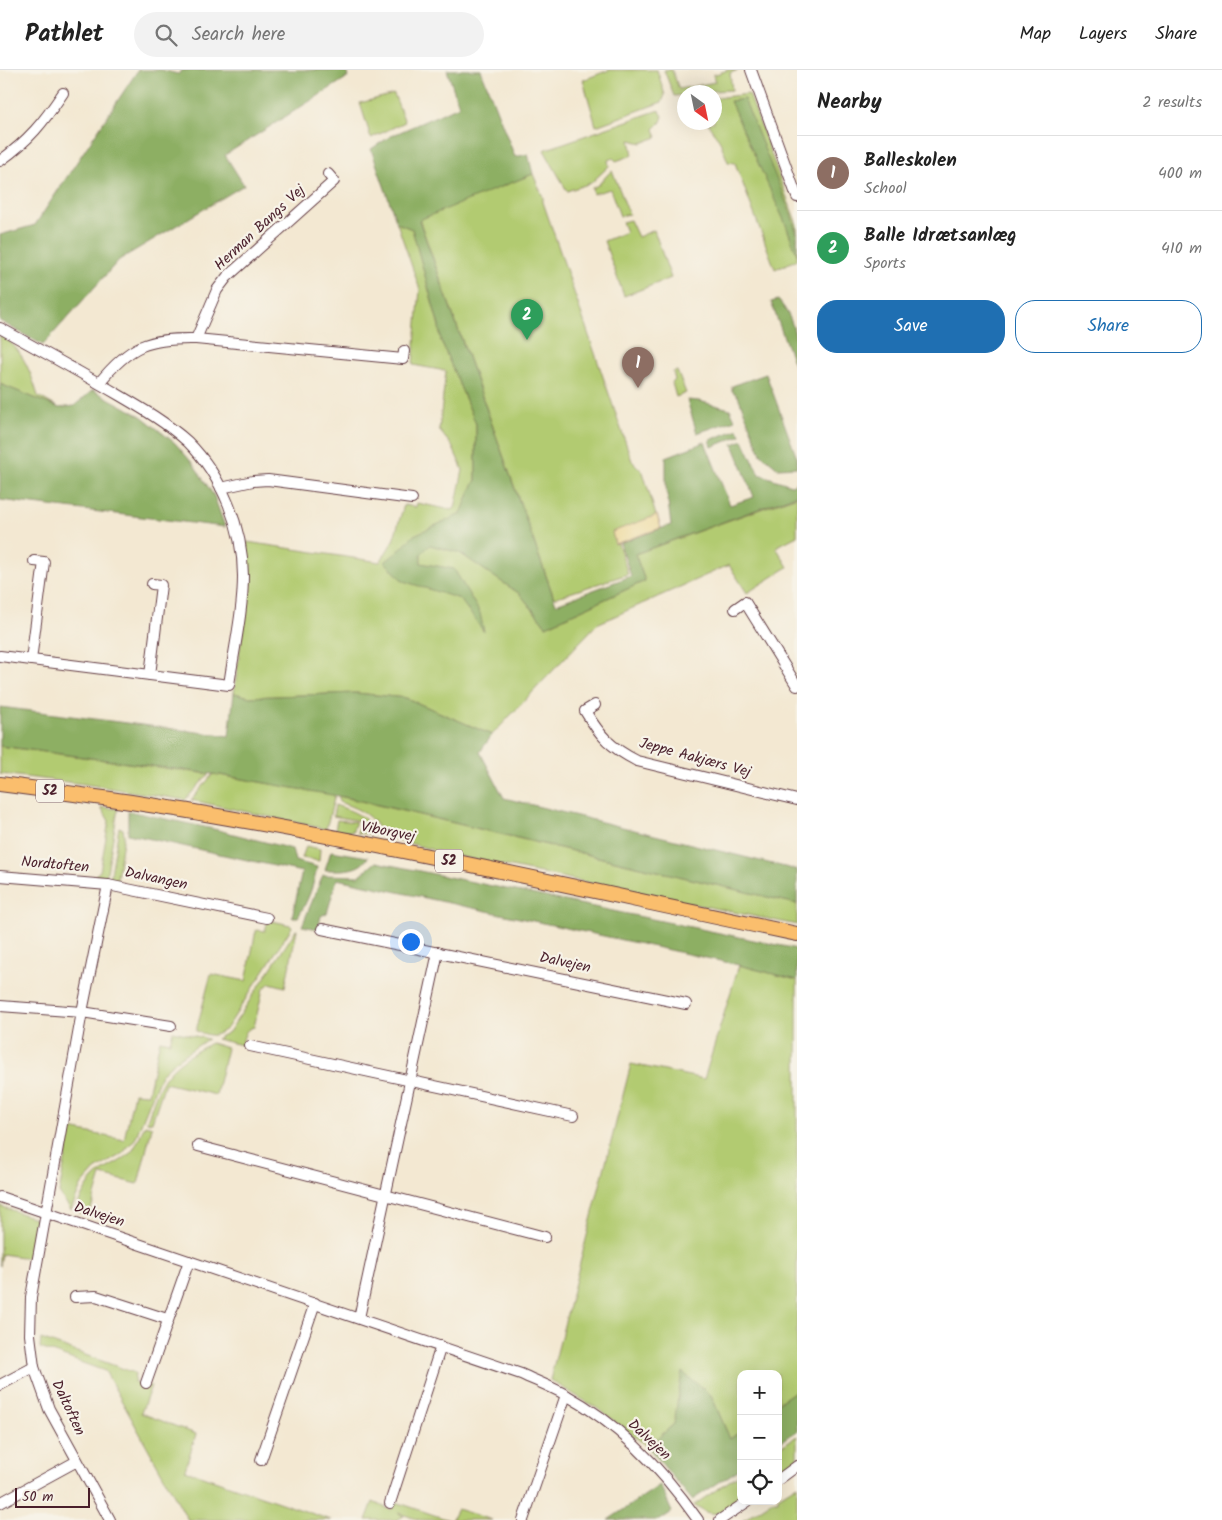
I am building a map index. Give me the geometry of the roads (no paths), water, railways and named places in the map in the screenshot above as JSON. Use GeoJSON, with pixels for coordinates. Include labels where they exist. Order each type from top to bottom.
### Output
{"type":"FeatureCollection","features":[{"type":"Feature","properties":{"kind":"main road","name":"Viborgvej"},"geometry":{"type":"LineString","coordinates":[[0,784],[122,800],[377,846],[797,934]]}},
{"type":"Feature","properties":{"kind":"street"},"geometry":{"type":"LineString","coordinates":[[751,70],[797,197]]}},
{"type":"Feature","properties":{"kind":"street"},"geometry":{"type":"LineString","coordinates":[[0,161],[20,147],[42,123],[63,93]]}},
{"type":"Feature","properties":{"kind":"street","name":"Herman Bangs Vej"},"geometry":{"type":"LineString","coordinates":[[196,339],[217,290],[227,277],[334,181],[328,174]]}},
{"type":"Feature","properties":{"kind":"street"},"geometry":{"type":"LineString","coordinates":[[0,328],[161,420],[188,443],[206,465],[220,488],[232,515],[240,544],[243,574],[242,598],[229,685],[0,656]]}},
{"type":"Feature","properties":{"kind":"street"},"geometry":{"type":"LineString","coordinates":[[99,383],[113,366],[131,352],[151,341],[170,338],[403,359],[404,351]]}},
{"type":"Feature","properties":{"kind":"street"},"geometry":{"type":"LineString","coordinates":[[220,488],[268,480],[412,499]]}},
{"type":"Feature","properties":{"kind":"street"},"geometry":{"type":"LineString","coordinates":[[31,660],[44,562],[34,561]]}},
{"type":"Feature","properties":{"kind":"street"},"geometry":{"type":"LineString","coordinates":[[150,675],[161,585],[152,584]]}},
{"type":"Feature","properties":{"kind":"street"},"geometry":{"type":"LineString","coordinates":[[735,609],[745,602],[797,686]]}},
{"type":"Feature","properties":{"kind":"street","name":"Jeppe Aakjærs Vej"},"geometry":{"type":"LineString","coordinates":[[594,705],[585,711],[602,736],[616,750],[637,761],[797,800]]}},
{"type":"Feature","properties":{"kind":"street","name":"Nordtoften"},"geometry":{"type":"LineString","coordinates":[[0,876],[108,885]]}},
{"type":"Feature","properties":{"kind":"street","name":"Dalvangen"},"geometry":{"type":"LineString","coordinates":[[47,1214],[82,1012],[108,885],[267,918]]}},
{"type":"Feature","properties":{"kind":"street","name":"Dalvejen"},"geometry":{"type":"LineString","coordinates":[[322,930],[438,952],[686,1004]]}},
{"type":"Feature","properties":{"kind":"street"},"geometry":{"type":"LineString","coordinates":[[359,1318],[438,952]]}},
{"type":"Feature","properties":{"kind":"street"},"geometry":{"type":"LineString","coordinates":[[0,1006],[82,1012],[171,1026]]}},
{"type":"Feature","properties":{"kind":"street"},"geometry":{"type":"LineString","coordinates":[[250,1046],[573,1116]]}},
{"type":"Feature","properties":{"kind":"street"},"geometry":{"type":"LineString","coordinates":[[198,1146],[545,1237]]}},
{"type":"Feature","properties":{"kind":"street","name":"Dalvejen"},"geometry":{"type":"LineString","coordinates":[[0,1197],[521,1374],[566,1396],[599,1416],[631,1440],[663,1474],[698,1520]]}},
{"type":"Feature","properties":{"kind":"street","name":"Daltoften"},"geometry":{"type":"LineString","coordinates":[[47,1214],[31,1297],[30,1335],[34,1367],[49,1409],[110,1520]]}},
{"type":"Feature","properties":{"kind":"street"},"geometry":{"type":"LineString","coordinates":[[146,1383],[189,1261]]}},
{"type":"Feature","properties":{"kind":"street"},"geometry":{"type":"LineString","coordinates":[[75,1297],[96,1296],[167,1319]]}},
{"type":"Feature","properties":{"kind":"street"},"geometry":{"type":"LineString","coordinates":[[261,1460],[315,1304]]}},
{"type":"Feature","properties":{"kind":"street"},"geometry":{"type":"LineString","coordinates":[[390,1503],[442,1346]]}},
{"type":"Feature","properties":{"kind":"street"},"geometry":{"type":"LineString","coordinates":[[0,1385],[34,1367]]}},
{"type":"Feature","properties":{"kind":"street"},"geometry":{"type":"LineString","coordinates":[[523,1520],[566,1396]]}},
{"type":"Feature","properties":{"kind":"street"},"geometry":{"type":"LineString","coordinates":[[0,1503],[77,1461]]}},
{"type":"Feature","properties":{"kind":"street"},"geometry":{"type":"LineString","coordinates":[[782,1477],[797,1466]]}},
{"type":"Feature","properties":{"kind":"street"},"geometry":{"type":"LineString","coordinates":[[720,1520],[742,1505]]}},
{"type":"Feature","properties":{"kind":"place","name":"Balle Idrætsanlæg"},"geometry":{"type":"Point","coordinates":[527,340]}},
{"type":"Feature","properties":{"kind":"place","name":"Balleskolen"},"geometry":{"type":"Point","coordinates":[638,388]}}]}
